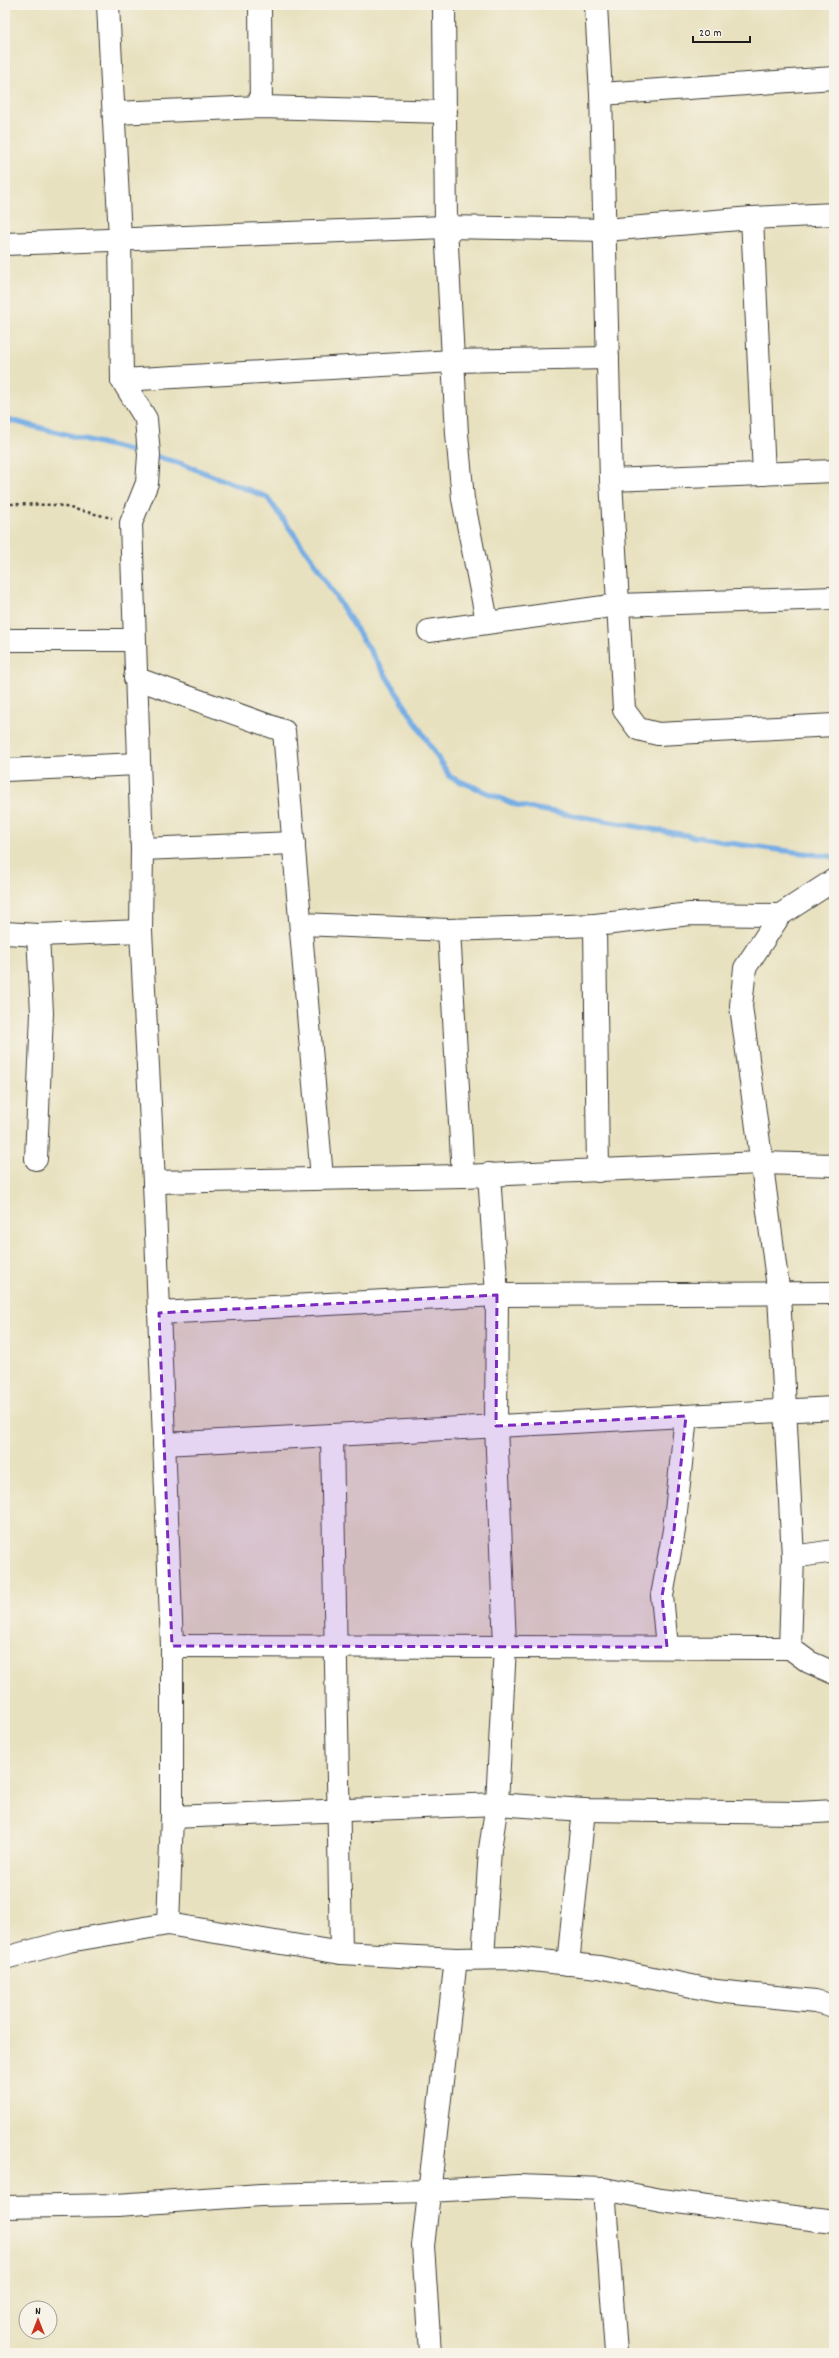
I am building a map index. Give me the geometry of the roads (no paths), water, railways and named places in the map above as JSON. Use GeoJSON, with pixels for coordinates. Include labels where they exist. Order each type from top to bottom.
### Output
{"type":"FeatureCollection","features":[{"type":"Feature","properties":{"kind":"street"},"geometry":{"type":"LineString","coordinates":[[108,5],[120,238],[122,380],[146,419],[149,455],[147,483],[131,522],[135,678],[142,849],[141,931],[160,1313],[172,1646],[172,1817],[168,1924]]}},
{"type":"Feature","properties":{"kind":"street"},"geometry":{"type":"LineString","coordinates":[[260,5],[261,107]]}},
{"type":"Feature","properties":{"kind":"street"},"geometry":{"type":"LineString","coordinates":[[444,5],[446,227],[453,361],[463,499],[487,621]]}},
{"type":"Feature","properties":{"kind":"street"},"geometry":{"type":"LineString","coordinates":[[596,5],[601,94],[611,480],[624,710],[638,728],[658,734],[834,725]]}},
{"type":"Feature","properties":{"kind":"street"},"geometry":{"type":"LineString","coordinates":[[601,94],[834,78]]}},
{"type":"Feature","properties":{"kind":"street"},"geometry":{"type":"LineString","coordinates":[[114,113],[261,107],[446,112]]}},
{"type":"Feature","properties":{"kind":"street"},"geometry":{"type":"LineString","coordinates":[[5,244],[120,238],[446,227],[605,230],[752,218],[834,214]]}},
{"type":"Feature","properties":{"kind":"street"},"geometry":{"type":"LineString","coordinates":[[752,218],[764,474]]}},
{"type":"Feature","properties":{"kind":"street"},"geometry":{"type":"LineString","coordinates":[[122,380],[453,361],[608,358]]}},
{"type":"Feature","properties":{"kind":"street"},"geometry":{"type":"LineString","coordinates":[[611,480],[834,471]]}},
{"type":"Feature","properties":{"kind":"street"},"geometry":{"type":"LineString","coordinates":[[429,631],[487,621],[618,605],[834,598]]}},
{"type":"Feature","properties":{"kind":"street"},"geometry":{"type":"LineString","coordinates":[[5,640],[134,640]]}},
{"type":"Feature","properties":{"kind":"street"},"geometry":{"type":"LineString","coordinates":[[135,678],[284,731],[322,1178]]}},
{"type":"Feature","properties":{"kind":"street"},"geometry":{"type":"LineString","coordinates":[[5,770],[138,764]]}},
{"type":"Feature","properties":{"kind":"street"},"geometry":{"type":"LineString","coordinates":[[142,849],[294,843]]}},
{"type":"Feature","properties":{"kind":"street"},"geometry":{"type":"LineString","coordinates":[[790,1648],[793,1556],[779,1295],[760,1163],[741,1006],[745,968],[780,915],[834,880]]}},
{"type":"Feature","properties":{"kind":"street"},"geometry":{"type":"LineString","coordinates":[[301,924],[449,930],[595,926],[690,914],[780,915]]}},
{"type":"Feature","properties":{"kind":"street"},"geometry":{"type":"LineString","coordinates":[[595,926],[598,1171]]}},
{"type":"Feature","properties":{"kind":"street"},"geometry":{"type":"LineString","coordinates":[[449,930],[463,1176]]}},
{"type":"Feature","properties":{"kind":"street"},"geometry":{"type":"LineString","coordinates":[[5,933],[38,935],[141,931]]}},
{"type":"Feature","properties":{"kind":"street"},"geometry":{"type":"LineString","coordinates":[[36,1159],[42,1013],[38,935]]}},
{"type":"Feature","properties":{"kind":"street"},"geometry":{"type":"LineString","coordinates":[[154,1182],[463,1176],[760,1163],[834,1165]]}},
{"type":"Feature","properties":{"kind":"street"},"geometry":{"type":"LineString","coordinates":[[483,1958],[490,1849],[497,1804],[505,1646],[496,1426],[497,1295],[489,1174]]}},
{"type":"Feature","properties":{"kind":"street"},"geometry":{"type":"LineString","coordinates":[[160,1313],[497,1295],[779,1295],[834,1293]]}},
{"type":"Feature","properties":{"kind":"street"},"geometry":{"type":"LineString","coordinates":[[164,1444],[834,1408]]}},
{"type":"Feature","properties":{"kind":"street"},"geometry":{"type":"LineString","coordinates":[[667,1647],[662,1596],[674,1530],[686,1416]]}},
{"type":"Feature","properties":{"kind":"street"},"geometry":{"type":"LineString","coordinates":[[332,1435],[341,1952]]}},
{"type":"Feature","properties":{"kind":"street"},"geometry":{"type":"LineString","coordinates":[[793,1556],[834,1551]]}},
{"type":"Feature","properties":{"kind":"street"},"geometry":{"type":"LineString","coordinates":[[172,1646],[336,1645],[790,1648],[809,1662],[834,1673]]}},
{"type":"Feature","properties":{"kind":"street"},"geometry":{"type":"LineString","coordinates":[[172,1817],[339,1809],[497,1804],[584,1810],[798,1813],[834,1811]]}},
{"type":"Feature","properties":{"kind":"street"},"geometry":{"type":"LineString","coordinates":[[568,1964],[584,1810]]}},
{"type":"Feature","properties":{"kind":"street"},"geometry":{"type":"LineString","coordinates":[[5,1958],[69,1941],[168,1924],[341,1952],[456,1959],[513,1958],[599,1967],[716,1991],[815,2001],[834,2006]]}},
{"type":"Feature","properties":{"kind":"street"},"geometry":{"type":"LineString","coordinates":[[430,2353],[423,2246],[456,1959]]}},
{"type":"Feature","properties":{"kind":"street"},"geometry":{"type":"LineString","coordinates":[[5,2207],[117,2205],[261,2195],[429,2191],[518,2186],[604,2189],[661,2200],[834,2222]]}},
{"type":"Feature","properties":{"kind":"street"},"geometry":{"type":"LineString","coordinates":[[604,2189],[616,2353]]}},
{"type":"Feature","properties":{"kind":"waterway"},"geometry":{"type":"LineString","coordinates":[[5,419],[144,454]]}},
{"type":"Feature","properties":{"kind":"waterway"},"geometry":{"type":"LineString","coordinates":[[153,456],[182,464],[267,497],[314,562],[450,777],[519,806],[742,845],[834,857]]}}]}
